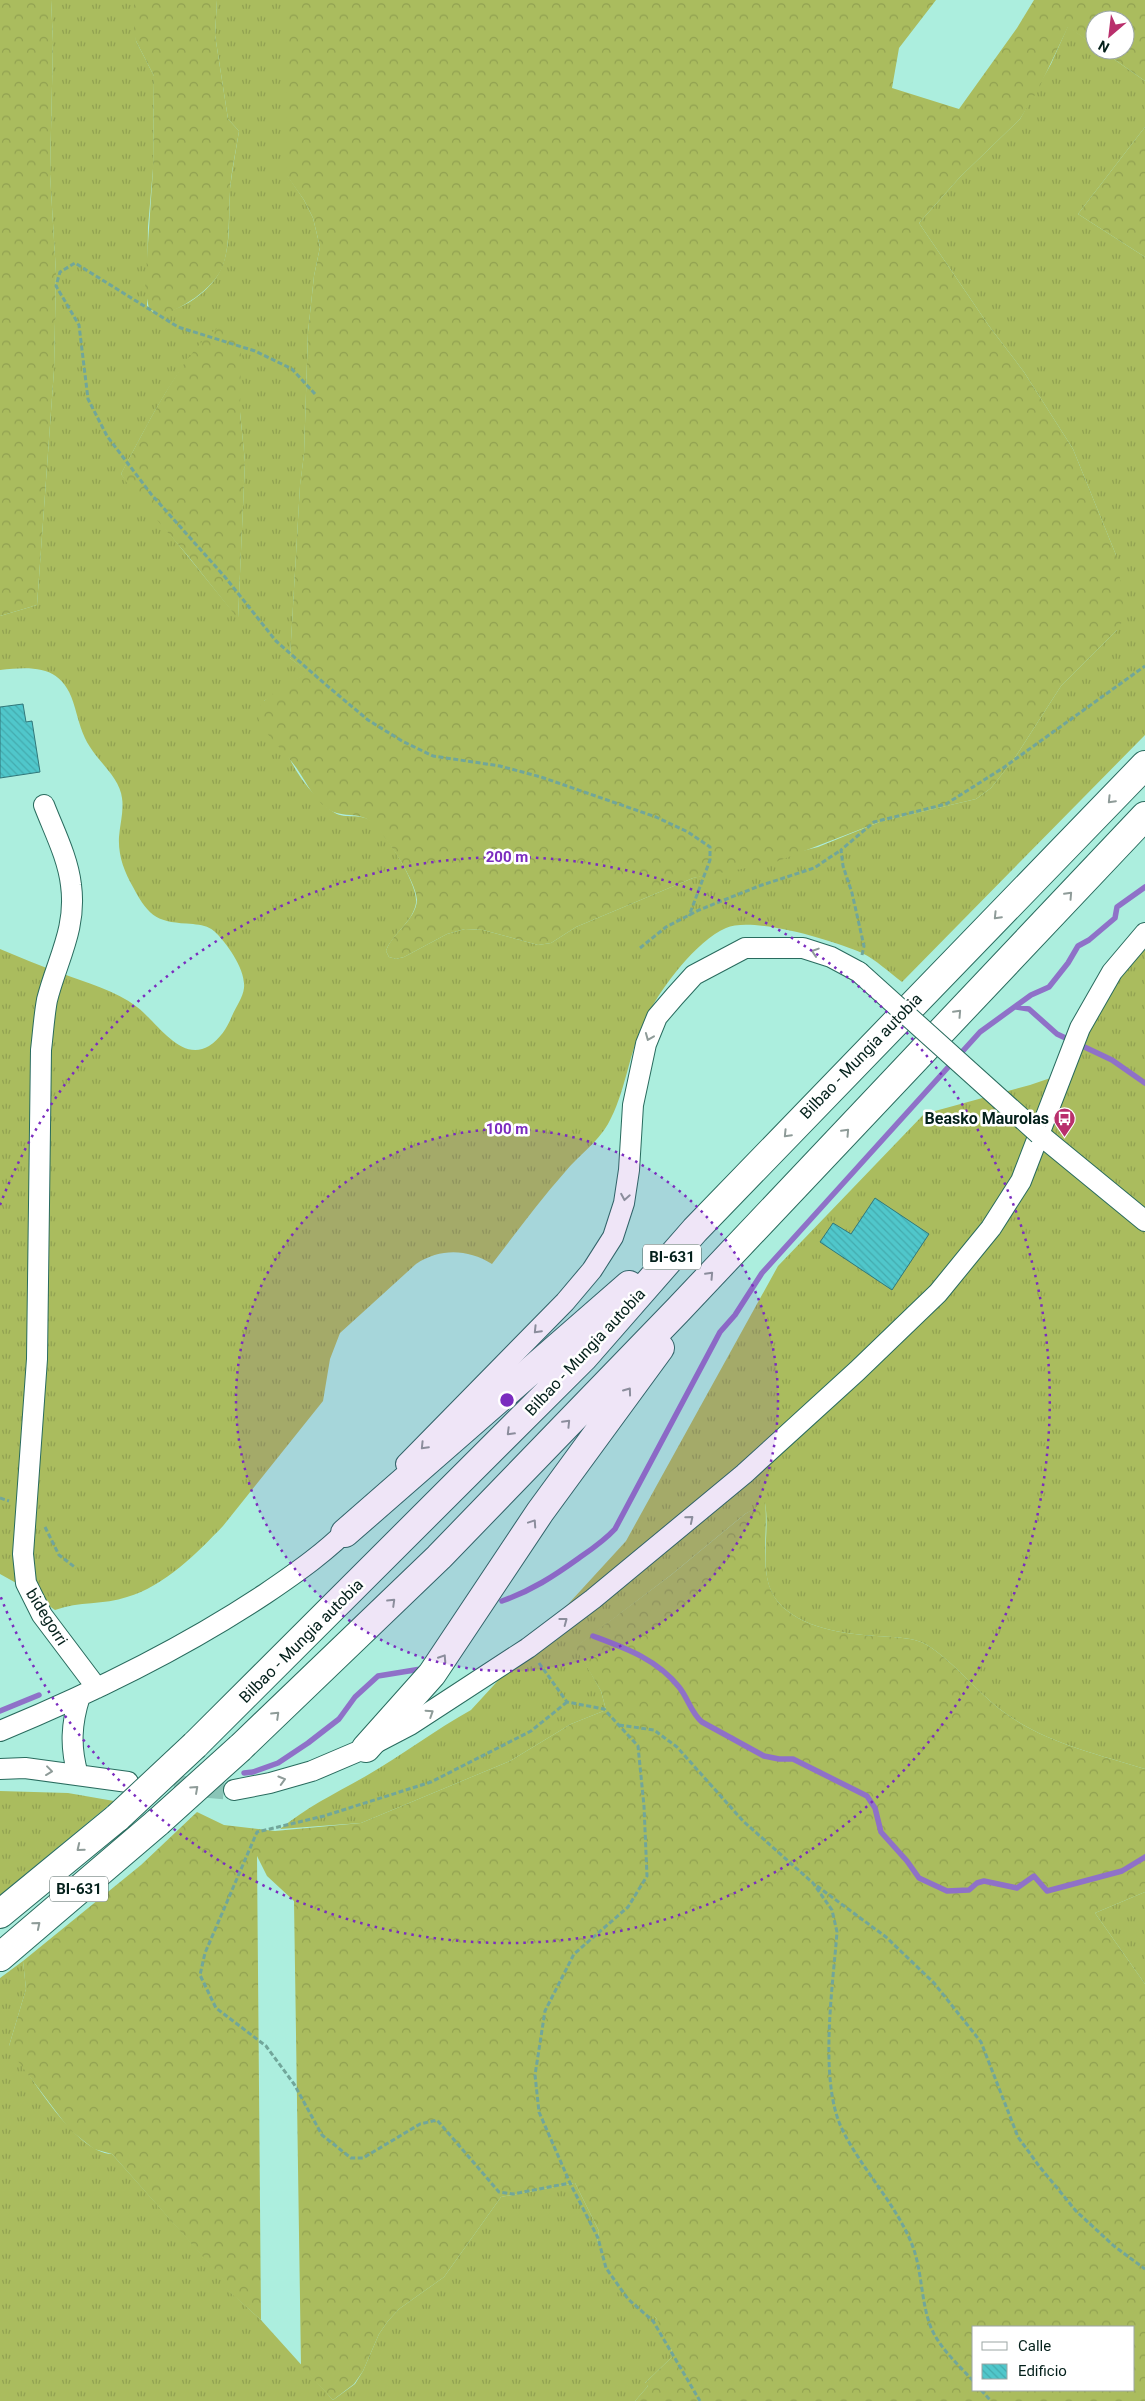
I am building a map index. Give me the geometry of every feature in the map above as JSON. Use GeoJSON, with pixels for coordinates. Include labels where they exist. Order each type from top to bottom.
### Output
{"type":"FeatureCollection","features":[{"type":"Feature","properties":{"kind":"highway","name":"Bilbao - Mungia autobia"},"geometry":{"type":"LineString","coordinates":[[0,1914],[118,1817],[195,1745],[584,1357],[695,1230],[1145,765]]}},
{"type":"Feature","properties":{"kind":"highway","name":"Bilbao - Mungia autobia"},"geometry":{"type":"LineString","coordinates":[[0,1957],[158,1822],[240,1748],[439,1557],[677,1310],[1145,816]]}},
{"type":"Feature","properties":{"kind":"highway"},"geometry":{"type":"LineString","coordinates":[[345,1533],[421,1468],[566,1338],[695,1230]]}},
{"type":"Feature","properties":{"kind":"highway"},"geometry":{"type":"LineString","coordinates":[[366,1748],[432,1674],[540,1512],[661,1346],[677,1310]]}},
{"type":"Feature","properties":{"kind":"street","name":"bidegorri"},"geometry":{"type":"LineString","coordinates":[[44,806],[61,849],[71,885],[71,906],[70,930],[47,1002],[41,1050],[37,1359],[33,1440],[23,1554],[26,1583],[42,1615],[88,1692]]}},
{"type":"Feature","properties":{"kind":"street"},"geometry":{"type":"LineString","coordinates":[[234,1790],[270,1783],[312,1771],[366,1748],[410,1726],[528,1648],[593,1600],[744,1474],[938,1293],[990,1228],[1021,1181],[1080,1028],[1112,972],[1145,933]]}},
{"type":"Feature","properties":{"kind":"street"},"geometry":{"type":"LineString","coordinates":[[0,1731],[88,1692],[184,1644],[241,1610],[282,1582],[345,1533],[407,1463],[565,1302],[592,1270],[613,1237],[624,1203],[629,1170],[633,1105],[646,1044],[657,1017],[694,975],[745,948],[803,948],[831,957],[860,972],[956,1062],[1039,1134],[1145,1221]]}},
{"type":"Feature","properties":{"kind":"street"},"geometry":{"type":"LineString","coordinates":[[78,1775],[71,1738],[73,1718],[88,1692]]}},
{"type":"Feature","properties":{"kind":"street"},"geometry":{"type":"LineString","coordinates":[[0,1768],[25,1768],[128,1782]]}},
{"type":"Feature","properties":{"kind":"path"},"geometry":{"type":"LineString","coordinates":[[315,394],[292,369],[255,351],[178,326],[75,263],[60,272],[56,286],[79,325],[88,399],[107,436],[151,494],[225,577],[276,641],[368,720],[433,756],[500,766],[541,777],[656,817],[688,832],[710,847],[710,860],[688,916]]}},
{"type":"Feature","properties":{"kind":"path"},"geometry":{"type":"LineString","coordinates":[[640,948],[666,927],[688,916],[759,886],[814,868],[842,850],[874,822],[946,804],[1003,768],[1145,666]]}},
{"type":"Feature","properties":{"kind":"path"},"geometry":{"type":"LineString","coordinates":[[842,850],[843,866],[852,892],[864,946],[860,972]]}},
{"type":"Feature","properties":{"kind":"path"},"geometry":{"type":"LineString","coordinates":[[26,1507],[38,1516],[59,1555],[76,1568]]}},
{"type":"Feature","properties":{"kind":"path"},"geometry":{"type":"LineString","coordinates":[[528,1648],[567,1702],[604,1709],[638,1746],[644,1806],[647,1876],[628,1907],[574,1954],[545,2011],[535,2075],[539,2112],[570,2184],[598,2238],[606,2268],[628,2299],[652,2321],[700,2401]]}},
{"type":"Feature","properties":{"kind":"path"},"geometry":{"type":"LineString","coordinates":[[567,1702],[532,1732],[431,1782],[324,1816],[257,1832],[205,1953],[200,1975],[216,2008],[266,2046],[294,2084],[322,2135],[351,2158],[363,2158],[420,2124],[437,2120],[499,2192],[513,2194],[570,2184]]}},
{"type":"Feature","properties":{"kind":"path"},"geometry":{"type":"LineString","coordinates":[[618,1725],[654,1730],[677,1747],[743,1821],[813,1883],[886,1937],[934,1983],[981,2042],[1018,2137],[1039,2166],[1076,2211],[1114,2246],[1145,2269]]}},
{"type":"Feature","properties":{"kind":"path"},"geometry":{"type":"LineString","coordinates":[[813,1883],[832,1910],[837,1932],[828,2073],[836,2114],[842,2131],[901,2222],[913,2248],[930,2326],[941,2344],[972,2380]]}},
{"type":"Feature","properties":{"kind":"path"},"geometry":{"type":"LineString","coordinates":[[981,2391],[991,2401]]}},
{"type":"Feature","properties":{"kind":"green space"},"geometry":{"type":"Polygon","coordinates":[[[0,0],[51,0],[53,42],[50,174],[56,273],[54,370],[37,605],[0,616],[0,0]]]}},
{"type":"Feature","properties":{"kind":"green space"},"geometry":{"type":"Polygon","coordinates":[[[51,0],[134,0],[136,41],[154,76],[153,169],[148,227],[147,306],[154,313],[163,312],[183,306],[193,300],[210,286],[216,278],[227,250],[230,189],[239,131],[228,119],[215,35],[217,0],[287,0],[287,175],[304,200],[313,218],[320,247],[314,276],[308,332],[304,454],[300,486],[290,658],[308,672],[264,701],[285,750],[306,785],[335,813],[343,816],[362,817],[371,821],[392,847],[407,872],[416,895],[416,903],[411,916],[386,951],[389,957],[396,959],[404,957],[447,934],[465,929],[483,930],[538,945],[551,943],[576,927],[693,878],[818,847],[882,821],[976,799],[991,788],[1014,759],[1061,686],[1117,630],[1116,555],[1073,449],[1024,372],[989,326],[919,223],[960,177],[1020,119],[1051,64],[1068,26],[1085,39],[1085,60],[1115,60],[1145,81],[1145,127],[1078,214],[1145,257],[1145,735],[902,982],[862,953],[833,942],[794,931],[774,927],[738,925],[726,928],[714,935],[689,956],[657,998],[649,1012],[638,1037],[619,1100],[604,1131],[555,1183],[492,1264],[473,1255],[454,1252],[435,1255],[416,1264],[340,1333],[330,1359],[323,1401],[223,1526],[202,1547],[167,1577],[141,1592],[109,1601],[73,1605],[55,1610],[0,1574],[0,949],[120,996],[137,1007],[179,1045],[189,1049],[199,1050],[209,1046],[220,1037],[241,998],[244,981],[235,957],[214,931],[202,925],[171,922],[156,917],[139,898],[124,869],[121,857],[119,837],[123,808],[118,784],[87,742],[70,694],[64,684],[56,676],[37,669],[0,670],[0,616],[37,605],[54,370],[56,273],[50,174],[53,42],[51,0]],[[212,333],[172,382],[121,474],[238,618],[245,462],[240,412],[212,333]]]}},
{"type":"Feature","properties":{"kind":"green space"},"geometry":{"type":"Polygon","coordinates":[[[134,0],[217,0],[215,35],[228,119],[239,131],[232,169],[227,250],[222,268],[212,283],[186,304],[160,314],[149,309],[145,288],[153,169],[154,76],[136,41],[134,33],[134,0]]]}},
{"type":"Feature","properties":{"kind":"green space"},"geometry":{"type":"Polygon","coordinates":[[[287,0],[936,0],[899,48],[892,88],[959,109],[1017,28],[1034,0],[1145,0],[1145,81],[1115,60],[1135,60],[1135,10],[1085,10],[1085,39],[1068,27],[1038,90],[1020,119],[960,177],[919,223],[989,326],[1024,372],[1073,449],[1116,555],[1125,608],[1122,622],[1117,630],[1061,686],[1014,759],[991,788],[976,799],[882,821],[773,863],[693,878],[576,927],[551,943],[538,945],[483,930],[465,929],[447,934],[404,957],[396,959],[389,957],[386,951],[389,944],[413,914],[416,907],[415,892],[405,868],[380,831],[372,823],[365,818],[332,811],[322,804],[296,767],[263,728],[258,716],[259,708],[267,698],[307,672],[290,658],[300,485],[304,454],[308,332],[314,276],[320,247],[313,218],[304,200],[287,176],[287,0]]]}},
{"type":"Feature","properties":{"kind":"green space"},"geometry":{"type":"Polygon","coordinates":[[[1145,127],[1145,257],[1078,214],[1145,127]]]}},
{"type":"Feature","properties":{"kind":"green space"},"geometry":{"type":"Polygon","coordinates":[[[224,325],[233,326],[237,330],[241,344],[240,412],[245,462],[238,619],[188,556],[133,492],[121,474],[180,369],[210,334],[224,325]]]}},
{"type":"Feature","properties":{"kind":"green space"},"geometry":{"type":"Polygon","coordinates":[[[1145,929],[1145,1769],[1072,1747],[1021,1723],[995,1705],[953,1665],[921,1642],[905,1638],[864,1635],[823,1628],[810,1624],[787,1611],[771,1592],[768,1580],[765,1503],[745,1514],[671,1575],[576,1647],[601,1691],[606,1710],[571,1724],[510,1761],[361,1823],[280,1829],[311,1807],[379,1768],[471,1710],[626,1541],[778,1266],[924,1114],[1030,1085],[1068,1072],[1077,1014],[1083,1002],[1099,980],[1145,929]]]}},
{"type":"Feature","properties":{"kind":"green space"},"geometry":{"type":"Polygon","coordinates":[[[765,1502],[765,1554],[768,1580],[778,1602],[787,1611],[810,1624],[823,1628],[864,1635],[905,1638],[921,1642],[953,1665],[995,1705],[1021,1723],[1072,1747],[1145,1769],[1145,1892],[1095,1913],[1145,1984],[1145,2401],[635,2401],[648,2386],[644,2384],[673,2356],[672,2351],[656,2318],[601,2255],[597,2243],[599,2231],[575,2183],[501,2197],[444,2277],[399,2309],[388,2321],[379,2334],[363,2371],[354,2384],[333,2400],[301,2366],[294,1901],[267,1876],[257,1856],[261,2320],[225,2288],[227,2284],[112,2154],[94,2149],[70,2130],[5,2044],[9,2046],[26,1989],[23,1961],[141,1865],[197,1812],[224,1825],[275,1831],[361,1823],[510,1761],[571,1724],[606,1710],[601,1691],[575,1647],[671,1575],[745,1514],[765,1502]]]}},
{"type":"Feature","properties":{"kind":"green space"},"geometry":{"type":"Polygon","coordinates":[[[0,1791],[68,1793],[114,1801],[0,1895],[0,1791]]]}},
{"type":"Feature","properties":{"kind":"green space"},"geometry":{"type":"Polygon","coordinates":[[[1145,1892],[1145,1984],[1095,1913],[1145,1892]]]}},
{"type":"Feature","properties":{"kind":"green space"},"geometry":{"type":"Polygon","coordinates":[[[23,1961],[26,1989],[9,2046],[41,2092],[54,2110],[83,2141],[98,2150],[112,2154],[228,2284],[226,2288],[261,2320],[333,2400],[355,2384],[363,2371],[379,2334],[388,2321],[399,2309],[444,2277],[501,2197],[575,2183],[599,2231],[597,2243],[652,2312],[669,2342],[673,2356],[645,2383],[648,2386],[635,2401],[0,2401],[0,1978],[23,1961]]]}},
{"type":"Feature","properties":{"kind":"building"},"geometry":{"type":"Polygon","coordinates":[[[23,704],[26,722],[32,721],[40,772],[0,778],[0,707],[23,704]]]}},
{"type":"Feature","properties":{"kind":"building"},"geometry":{"type":"Polygon","coordinates":[[[875,1198],[929,1234],[892,1290],[820,1242],[833,1223],[851,1234],[875,1198]]]}},
{"type":"Feature","properties":{"kind":"waterway"},"geometry":{"type":"LineString","coordinates":[[502,1601],[533,1588],[570,1565],[598,1545],[615,1529],[720,1332],[735,1315],[762,1273],[980,1032],[1031,995],[1049,987],[1068,963],[1078,946],[1089,940],[1115,918],[1117,907],[1145,887]]}},
{"type":"Feature","properties":{"kind":"waterway"},"geometry":{"type":"LineString","coordinates":[[1016,1007],[1029,1009],[1057,1034],[1112,1060],[1145,1083]]}},
{"type":"Feature","properties":{"kind":"waterway"},"geometry":{"type":"LineString","coordinates":[[593,1636],[640,1656],[661,1669],[679,1687],[702,1722],[764,1756],[793,1759],[867,1796],[875,1808],[881,1832],[907,1861],[919,1878],[947,1891],[969,1890],[977,1883],[984,1881],[1017,1888],[1034,1876],[1047,1891],[1122,1871],[1145,1857]]}},
{"type":"Feature","properties":{"kind":"waterway"},"geometry":{"type":"LineString","coordinates":[[244,1773],[253,1772],[278,1763],[308,1743],[339,1719],[355,1697],[378,1676],[421,1669]]}},
{"type":"Feature","properties":{"kind":"waterway"},"geometry":{"type":"LineString","coordinates":[[0,1711],[39,1695]]}},
{"type":"Feature","properties":{"kind":"tunnel"},"geometry":{"type":"LineString","coordinates":[[144,1783],[234,1790]]}},
{"type":"Feature","properties":{"kind":"place","name":"Beasko Maurolas"},"geometry":{"type":"Point","coordinates":[1065,1137]}}]}
